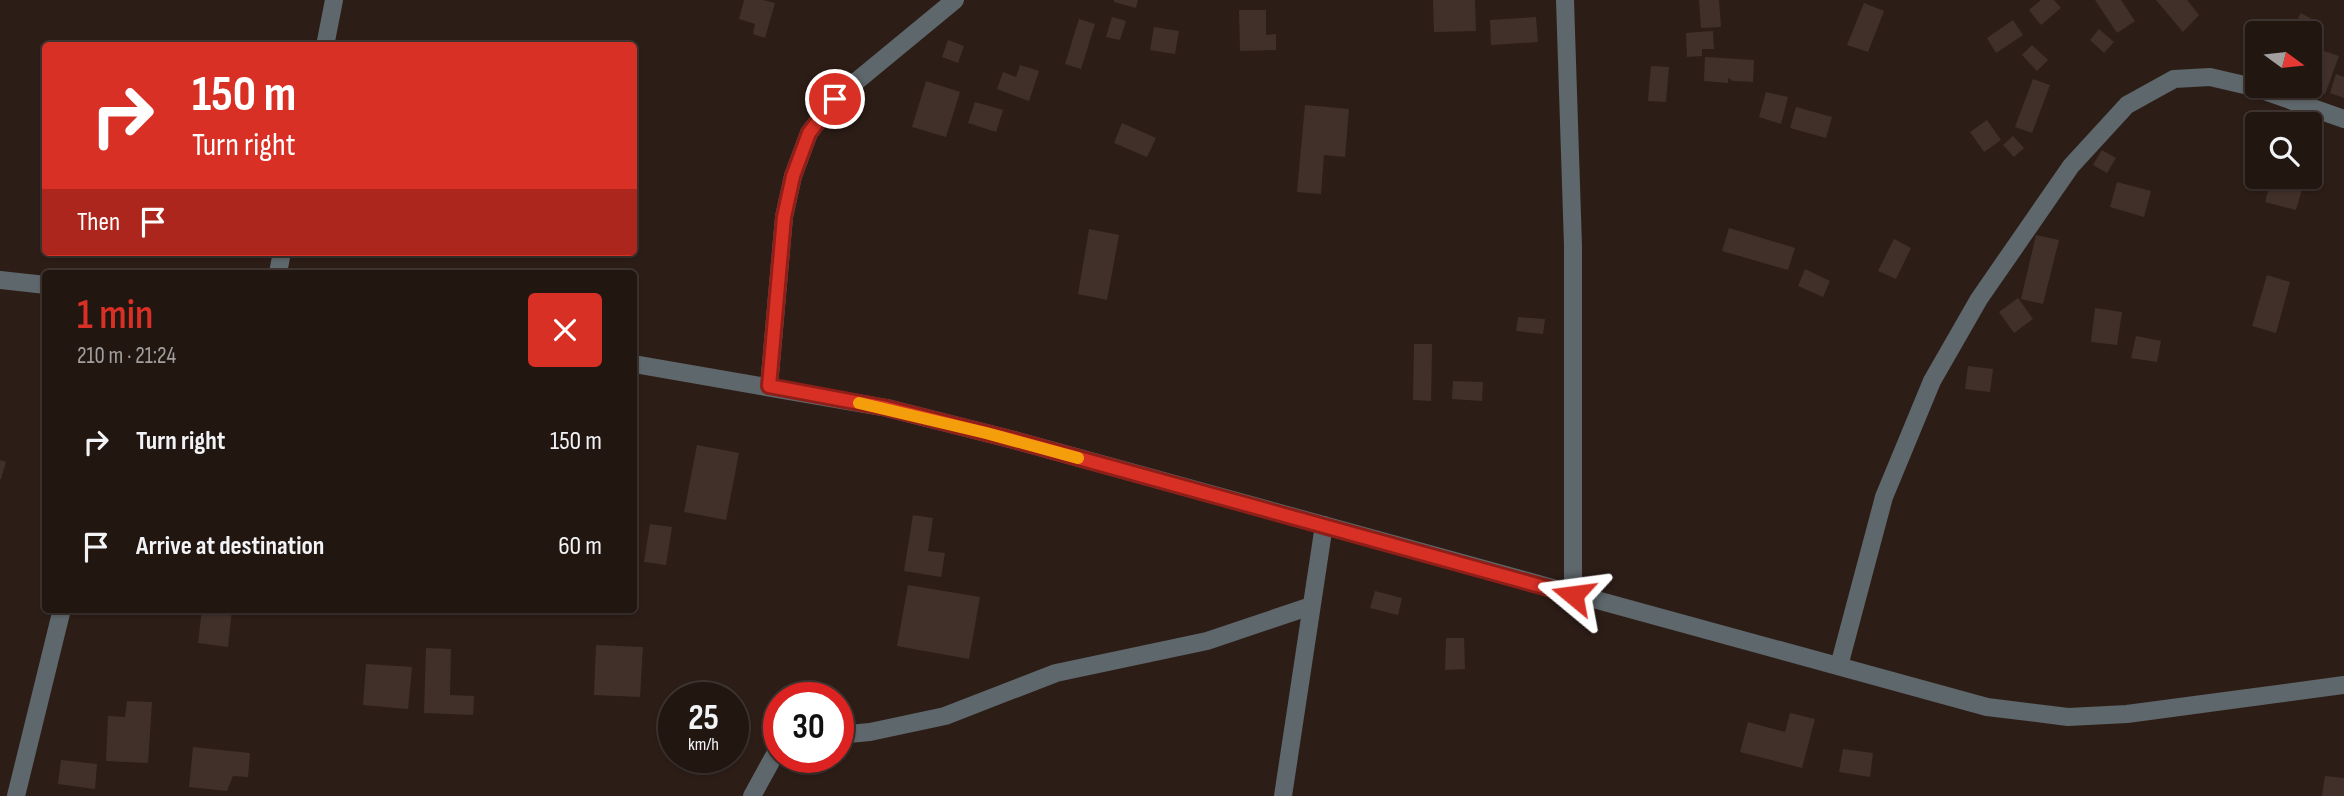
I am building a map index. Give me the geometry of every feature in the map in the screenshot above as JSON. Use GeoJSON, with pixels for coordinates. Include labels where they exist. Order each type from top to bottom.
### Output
{"type":"FeatureCollection","features":[{"type":"Feature","properties":{"kind":"street"},"geometry":{"type":"LineString","coordinates":[[326,42],[334,0]]}},
{"type":"Feature","properties":{"kind":"street"},"geometry":{"type":"LineString","coordinates":[[769,386],[784,217],[793,176],[809,133],[835,99],[955,0]]}},
{"type":"Feature","properties":{"kind":"street"},"geometry":{"type":"LineString","coordinates":[[1565,0],[1573,246],[1573,595]]}},
{"type":"Feature","properties":{"kind":"street"},"geometry":{"type":"LineString","coordinates":[[1839,666],[1884,497],[1932,381],[1979,299],[2071,166],[2127,105],[2174,79],[2210,77],[2253,87],[2344,118]]}},
{"type":"Feature","properties":{"kind":"street"},"geometry":{"type":"LineString","coordinates":[[0,280],[42,285]]}},
{"type":"Feature","properties":{"kind":"street"},"geometry":{"type":"LineString","coordinates":[[637,364],[887,408],[1987,707],[2068,717],[2126,714],[2344,685]]}},
{"type":"Feature","properties":{"kind":"street"},"geometry":{"type":"LineString","coordinates":[[1283,796],[1324,525]]}},
{"type":"Feature","properties":{"kind":"street"},"geometry":{"type":"LineString","coordinates":[[854,734],[945,716],[1056,673],[1207,640],[1311,606]]}},
{"type":"Feature","properties":{"kind":"street"},"geometry":{"type":"LineString","coordinates":[[16,796],[61,613]]}},
{"type":"Feature","properties":{"kind":"street"},"geometry":{"type":"LineString","coordinates":[[752,796],[765,773]]}},
{"type":"Feature","properties":{"kind":"building"},"geometry":{"type":"Polygon","coordinates":[[[744,0],[775,3],[765,38],[753,34],[755,24],[739,19],[744,0]]]}},
{"type":"Feature","properties":{"kind":"building"},"geometry":{"type":"Polygon","coordinates":[[[1114,0],[1138,0],[1136,8],[1114,0]]]}},
{"type":"Feature","properties":{"kind":"building"},"geometry":{"type":"Polygon","coordinates":[[[1433,0],[1475,0],[1476,31],[1434,32],[1433,0]]]}},
{"type":"Feature","properties":{"kind":"building"},"geometry":{"type":"Polygon","coordinates":[[[1699,0],[1719,0],[1721,27],[1701,28],[1699,0]]]}},
{"type":"Feature","properties":{"kind":"building"},"geometry":{"type":"Polygon","coordinates":[[[2041,0],[2054,0],[2061,8],[2041,25],[2029,10],[2041,0]]]}},
{"type":"Feature","properties":{"kind":"building"},"geometry":{"type":"Polygon","coordinates":[[[2095,0],[2121,0],[2135,21],[2117,33],[2095,0]]]}},
{"type":"Feature","properties":{"kind":"building"},"geometry":{"type":"Polygon","coordinates":[[[2156,0],[2187,0],[2199,15],[2183,32],[2156,0]]]}},
{"type":"Feature","properties":{"kind":"building"},"geometry":{"type":"Polygon","coordinates":[[[1864,3],[1884,11],[1868,52],[1847,45],[1864,3]]]}},
{"type":"Feature","properties":{"kind":"building"},"geometry":{"type":"Polygon","coordinates":[[[1239,10],[1266,10],[1266,35],[1276,34],[1276,50],[1240,51],[1239,10]]]}},
{"type":"Feature","properties":{"kind":"building"},"geometry":{"type":"Polygon","coordinates":[[[2301,13],[2315,21],[2297,21],[2301,13]]]}},
{"type":"Feature","properties":{"kind":"building"},"geometry":{"type":"Polygon","coordinates":[[[1112,17],[1126,21],[1120,40],[1106,37],[1112,17]]]}},
{"type":"Feature","properties":{"kind":"building"},"geometry":{"type":"Polygon","coordinates":[[[1536,17],[1538,42],[1491,45],[1490,20],[1536,17]]]}},
{"type":"Feature","properties":{"kind":"building"},"geometry":{"type":"Polygon","coordinates":[[[1079,19],[1095,24],[1081,69],[1065,64],[1079,19]]]}},
{"type":"Feature","properties":{"kind":"building"},"geometry":{"type":"Polygon","coordinates":[[[2013,20],[2023,35],[1996,53],[1987,38],[2013,20]]]}},
{"type":"Feature","properties":{"kind":"building"},"geometry":{"type":"Polygon","coordinates":[[[1154,27],[1179,31],[1175,54],[1150,50],[1154,27]]]}},
{"type":"Feature","properties":{"kind":"building"},"geometry":{"type":"Polygon","coordinates":[[[2099,29],[2114,42],[2104,53],[2090,40],[2099,29]]]}},
{"type":"Feature","properties":{"kind":"building"},"geometry":{"type":"Polygon","coordinates":[[[1713,31],[1714,49],[1702,49],[1702,56],[1687,57],[1686,33],[1713,31]]]}},
{"type":"Feature","properties":{"kind":"building"},"geometry":{"type":"Polygon","coordinates":[[[948,40],[964,46],[958,63],[942,57],[948,40]]]}},
{"type":"Feature","properties":{"kind":"building"},"geometry":{"type":"Polygon","coordinates":[[[2032,45],[2048,60],[2037,71],[2022,55],[2032,45]]]}},
{"type":"Feature","properties":{"kind":"building"},"geometry":{"type":"Polygon","coordinates":[[[2322,50],[2339,56],[2325,94],[2322,93],[2322,50]]]}},
{"type":"Feature","properties":{"kind":"building"},"geometry":{"type":"Polygon","coordinates":[[[1705,57],[1754,60],[1753,82],[1733,81],[1728,78],[1728,83],[1704,81],[1705,57]]]}},
{"type":"Feature","properties":{"kind":"building"},"geometry":{"type":"Polygon","coordinates":[[[1020,65],[1039,71],[1029,101],[997,89],[1003,72],[1016,77],[1020,65]]]}},
{"type":"Feature","properties":{"kind":"building"},"geometry":{"type":"Polygon","coordinates":[[[1651,66],[1669,67],[1666,102],[1648,101],[1651,66]]]}},
{"type":"Feature","properties":{"kind":"building"},"geometry":{"type":"Polygon","coordinates":[[[2336,74],[2344,77],[2344,98],[2330,93],[2336,74]]]}},
{"type":"Feature","properties":{"kind":"building"},"geometry":{"type":"Polygon","coordinates":[[[2033,79],[2050,85],[2032,133],[2015,127],[2033,79]]]}},
{"type":"Feature","properties":{"kind":"building"},"geometry":{"type":"Polygon","coordinates":[[[926,81],[960,92],[946,137],[912,127],[926,81]]]}},
{"type":"Feature","properties":{"kind":"building"},"geometry":{"type":"Polygon","coordinates":[[[1766,92],[1788,97],[1781,124],[1759,117],[1766,92]]]}},
{"type":"Feature","properties":{"kind":"building"},"geometry":{"type":"Polygon","coordinates":[[[975,102],[1003,110],[996,132],[968,123],[975,102]]]}},
{"type":"Feature","properties":{"kind":"building"},"geometry":{"type":"Polygon","coordinates":[[[1305,105],[1349,109],[1345,157],[1324,155],[1321,194],[1297,192],[1305,105]]]}},
{"type":"Feature","properties":{"kind":"building"},"geometry":{"type":"Polygon","coordinates":[[[1796,107],[1832,117],[1826,138],[1790,128],[1796,107]]]}},
{"type":"Feature","properties":{"kind":"building"},"geometry":{"type":"Polygon","coordinates":[[[1987,120],[2001,140],[1984,152],[1970,132],[1987,120]]]}},
{"type":"Feature","properties":{"kind":"building"},"geometry":{"type":"Polygon","coordinates":[[[1122,123],[1156,138],[1147,157],[1114,143],[1122,123]]]}},
{"type":"Feature","properties":{"kind":"building"},"geometry":{"type":"Polygon","coordinates":[[[2013,136],[2024,148],[2014,157],[2003,145],[2013,136]]]}},
{"type":"Feature","properties":{"kind":"building"},"geometry":{"type":"Polygon","coordinates":[[[2102,150],[2116,158],[2107,173],[2093,165],[2102,150]]]}},
{"type":"Feature","properties":{"kind":"building"},"geometry":{"type":"Polygon","coordinates":[[[2117,182],[2151,191],[2144,217],[2110,207],[2117,182]]]}},
{"type":"Feature","properties":{"kind":"building"},"geometry":{"type":"Polygon","coordinates":[[[2269,189],[2302,189],[2296,210],[2265,202],[2269,189]]]}},
{"type":"Feature","properties":{"kind":"building"},"geometry":{"type":"Polygon","coordinates":[[[1729,228],[1795,248],[1788,270],[1722,251],[1729,228]]]}},
{"type":"Feature","properties":{"kind":"building"},"geometry":{"type":"Polygon","coordinates":[[[1089,229],[1119,235],[1107,300],[1078,294],[1089,229]]]}},
{"type":"Feature","properties":{"kind":"building"},"geometry":{"type":"Polygon","coordinates":[[[2036,235],[2059,240],[2043,304],[2021,299],[2036,235]]]}},
{"type":"Feature","properties":{"kind":"building"},"geometry":{"type":"Polygon","coordinates":[[[1894,239],[1911,248],[1896,279],[1878,271],[1894,239]]]}},
{"type":"Feature","properties":{"kind":"building"},"geometry":{"type":"Polygon","coordinates":[[[1805,269],[1830,281],[1823,297],[1798,286],[1805,269]]]}},
{"type":"Feature","properties":{"kind":"building"},"geometry":{"type":"Polygon","coordinates":[[[2267,275],[2290,282],[2276,333],[2252,326],[2267,275]]]}},
{"type":"Feature","properties":{"kind":"building"},"geometry":{"type":"Polygon","coordinates":[[[2018,298],[2033,319],[2014,333],[1999,312],[2018,298]]]}},
{"type":"Feature","properties":{"kind":"building"},"geometry":{"type":"Polygon","coordinates":[[[2095,308],[2122,312],[2117,345],[2091,342],[2095,308]]]}},
{"type":"Feature","properties":{"kind":"building"},"geometry":{"type":"Polygon","coordinates":[[[1518,317],[1545,319],[1543,334],[1516,331],[1518,317]]]}},
{"type":"Feature","properties":{"kind":"building"},"geometry":{"type":"Polygon","coordinates":[[[2136,336],[2161,341],[2157,362],[2131,358],[2136,336]]]}},
{"type":"Feature","properties":{"kind":"building"},"geometry":{"type":"Polygon","coordinates":[[[1414,344],[1432,344],[1431,401],[1413,400],[1414,344]]]}},
{"type":"Feature","properties":{"kind":"building"},"geometry":{"type":"Polygon","coordinates":[[[1968,366],[1993,369],[1990,392],[1965,389],[1968,366]]]}},
{"type":"Feature","properties":{"kind":"building"},"geometry":{"type":"Polygon","coordinates":[[[1453,381],[1483,382],[1482,401],[1452,399],[1453,381]]]}},
{"type":"Feature","properties":{"kind":"building"},"geometry":{"type":"Polygon","coordinates":[[[697,445],[739,453],[726,520],[684,512],[697,445]]]}},
{"type":"Feature","properties":{"kind":"building"},"geometry":{"type":"Polygon","coordinates":[[[0,460],[6,462],[1,479],[0,479],[0,460]]]}},
{"type":"Feature","properties":{"kind":"building"},"geometry":{"type":"Polygon","coordinates":[[[913,515],[933,518],[928,551],[945,553],[941,577],[904,571],[913,515]]]}},
{"type":"Feature","properties":{"kind":"building"},"geometry":{"type":"Polygon","coordinates":[[[650,524],[672,527],[666,565],[644,562],[650,524]]]}},
{"type":"Feature","properties":{"kind":"building"},"geometry":{"type":"Polygon","coordinates":[[[908,585],[980,597],[969,659],[897,646],[908,585]]]}},
{"type":"Feature","properties":{"kind":"building"},"geometry":{"type":"Polygon","coordinates":[[[1375,591],[1402,598],[1398,615],[1370,608],[1375,591]]]}},
{"type":"Feature","properties":{"kind":"building"},"geometry":{"type":"Polygon","coordinates":[[[202,613],[232,613],[228,647],[198,643],[202,613]]]}},
{"type":"Feature","properties":{"kind":"building"},"geometry":{"type":"Polygon","coordinates":[[[1446,638],[1464,638],[1465,669],[1445,670],[1446,638]]]}},
{"type":"Feature","properties":{"kind":"building"},"geometry":{"type":"Polygon","coordinates":[[[596,645],[643,647],[640,697],[594,695],[596,645]]]}},
{"type":"Feature","properties":{"kind":"building"},"geometry":{"type":"Polygon","coordinates":[[[426,648],[451,649],[450,695],[474,696],[473,715],[424,713],[426,648]]]}},
{"type":"Feature","properties":{"kind":"building"},"geometry":{"type":"Polygon","coordinates":[[[366,664],[412,667],[408,709],[363,705],[366,664]]]}},
{"type":"Feature","properties":{"kind":"building"},"geometry":{"type":"Polygon","coordinates":[[[127,701],[152,702],[148,763],[106,761],[108,716],[125,717],[127,701]]]}},
{"type":"Feature","properties":{"kind":"building"},"geometry":{"type":"Polygon","coordinates":[[[1790,713],[1815,719],[1802,768],[1740,752],[1748,722],[1785,732],[1790,713]]]}},
{"type":"Feature","properties":{"kind":"building"},"geometry":{"type":"Polygon","coordinates":[[[193,747],[250,753],[248,777],[233,776],[227,791],[189,787],[193,747]]]}},
{"type":"Feature","properties":{"kind":"building"},"geometry":{"type":"Polygon","coordinates":[[[1843,749],[1873,753],[1870,777],[1839,772],[1843,749]]]}},
{"type":"Feature","properties":{"kind":"building"},"geometry":{"type":"Polygon","coordinates":[[[61,760],[97,764],[95,789],[58,784],[61,760]]]}},
{"type":"Feature","properties":{"kind":"building"},"geometry":{"type":"Polygon","coordinates":[[[2325,776],[2344,778],[2344,796],[2322,796],[2325,776]]]}},
{"type":"Feature","properties":{"kind":"slow traffic"},"geometry":{"type":"LineString","coordinates":[[859,403],[1078,458]]}},
{"type":"Feature","properties":{"kind":"route"},"geometry":{"type":"LineString","coordinates":[[835,99],[809,133],[793,176],[784,217],[769,386],[887,408],[1010,439],[1573,595]]}}]}
